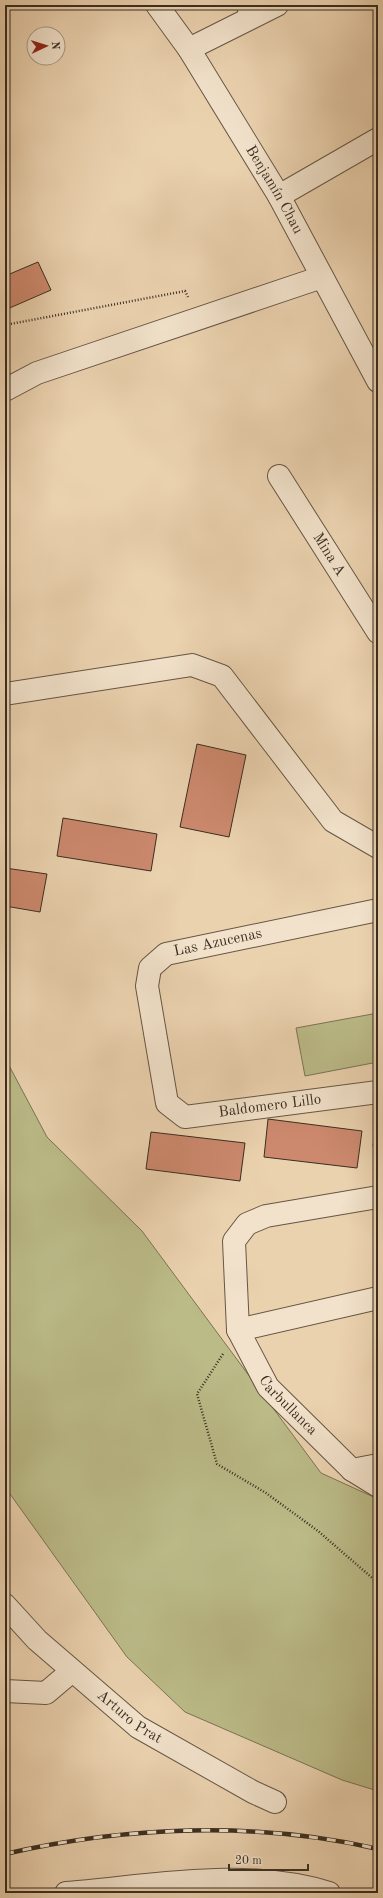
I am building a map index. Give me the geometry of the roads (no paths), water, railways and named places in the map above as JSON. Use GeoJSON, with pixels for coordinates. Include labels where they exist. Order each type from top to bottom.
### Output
{"type":"FeatureCollection","features":[{"type":"Feature","properties":{"kind":"street","name":"Benjamín Chau"},"geometry":{"type":"LineString","coordinates":[[157,5],[189,49],[279,196],[378,382]]}},
{"type":"Feature","properties":{"kind":"street"},"geometry":{"type":"LineString","coordinates":[[189,49],[244,13],[278,5]]}},
{"type":"Feature","properties":{"kind":"street"},"geometry":{"type":"LineString","coordinates":[[279,196],[378,139]]}},
{"type":"Feature","properties":{"kind":"street"},"geometry":{"type":"LineString","coordinates":[[5,390],[37,373],[322,277]]}},
{"type":"Feature","properties":{"kind":"street","name":"Mina A"},"geometry":{"type":"LineString","coordinates":[[279,476],[378,632]]}},
{"type":"Feature","properties":{"kind":"street"},"geometry":{"type":"LineString","coordinates":[[5,694],[192,665],[222,676],[333,821],[378,848]]}},
{"type":"Feature","properties":{"kind":"street","name":"Las Azucenas"},"geometry":{"type":"LineString","coordinates":[[167,1103],[147,986],[150,968],[166,954],[378,910]]}},
{"type":"Feature","properties":{"kind":"street","name":"Baldomero Lillo"},"geometry":{"type":"LineString","coordinates":[[167,1103],[185,1117],[378,1092]]}},
{"type":"Feature","properties":{"kind":"street"},"geometry":{"type":"LineString","coordinates":[[378,1197],[266,1216],[247,1224],[234,1241],[238,1330],[378,1298]]}},
{"type":"Feature","properties":{"kind":"street","name":"Carbullanca"},"geometry":{"type":"LineString","coordinates":[[238,1330],[268,1387],[352,1470],[378,1486]]}},
{"type":"Feature","properties":{"kind":"street"},"geometry":{"type":"LineString","coordinates":[[352,1470],[378,1465]]}},
{"type":"Feature","properties":{"kind":"street","name":"Arturo Prat"},"geometry":{"type":"LineString","coordinates":[[5,1605],[37,1640],[138,1727],[253,1792],[275,1802]]}},
{"type":"Feature","properties":{"kind":"street"},"geometry":{"type":"LineString","coordinates":[[5,1691],[46,1693],[72,1671]]}},
{"type":"Feature","properties":{"kind":"street"},"geometry":{"type":"LineString","coordinates":[[66,1893],[203,1887],[237,1880],[299,1884],[330,1893]]}},
{"type":"Feature","properties":{"kind":"railway"},"geometry":{"type":"LineString","coordinates":[[5,1854],[97,1837],[191,1830],[285,1834],[332,1840],[378,1849]]}}]}
